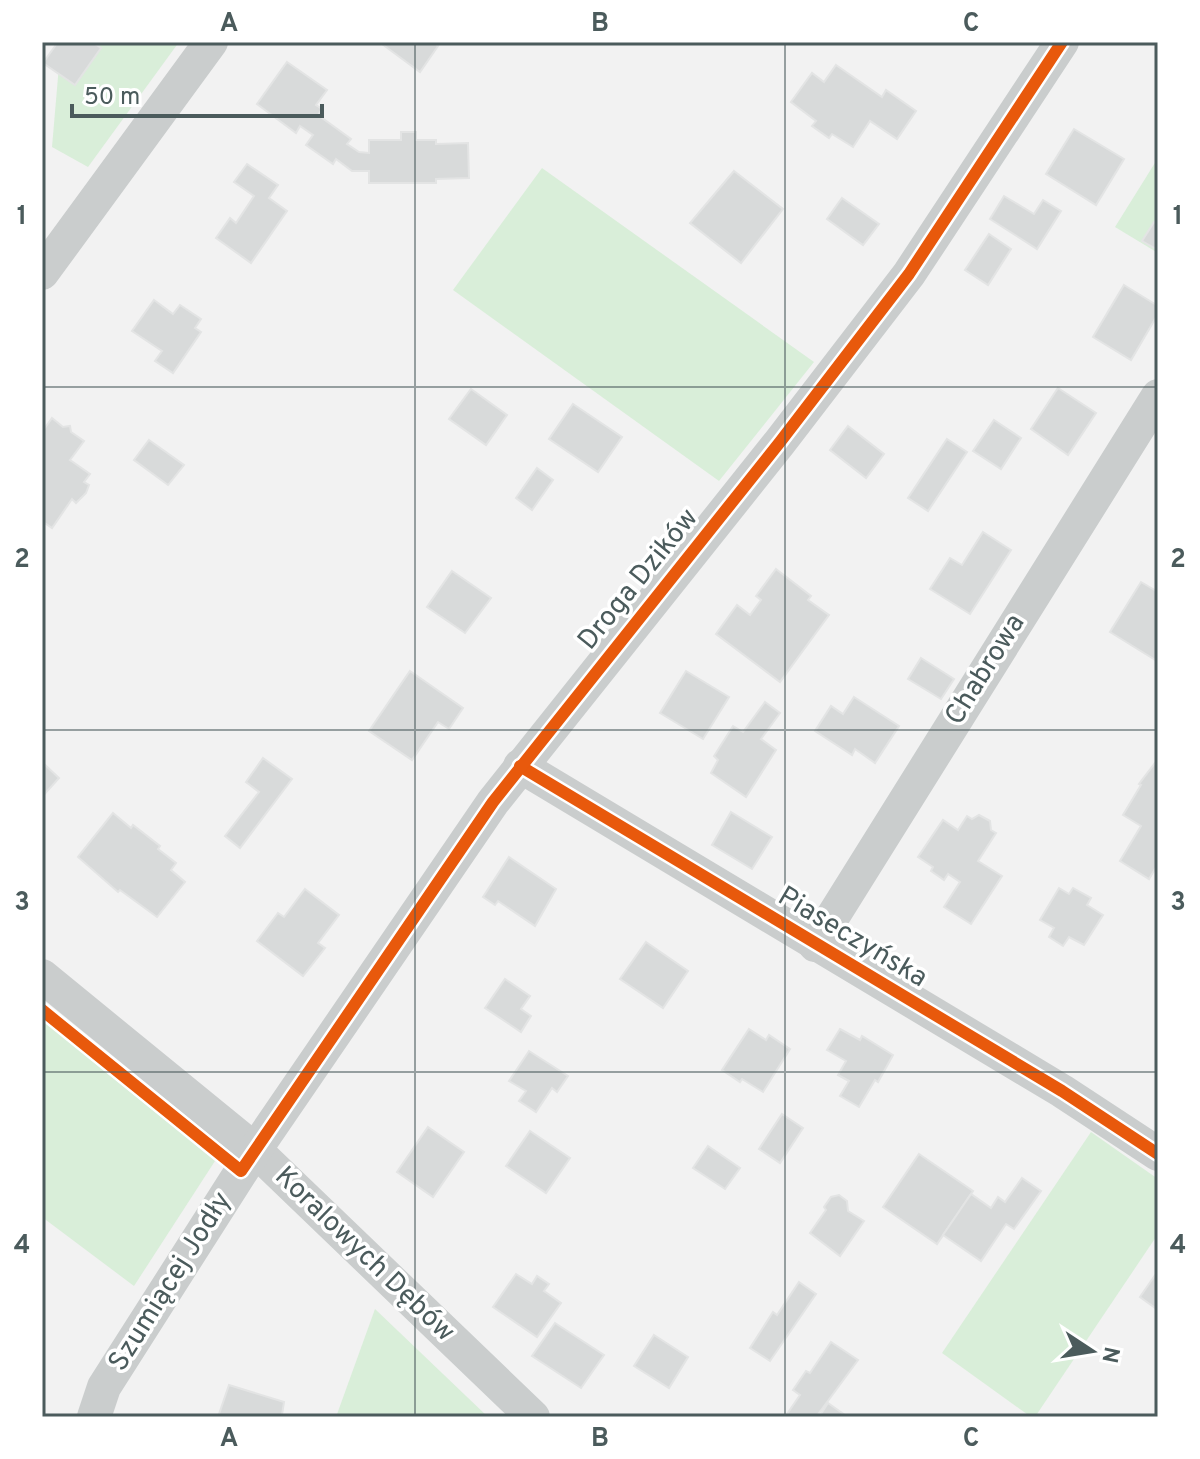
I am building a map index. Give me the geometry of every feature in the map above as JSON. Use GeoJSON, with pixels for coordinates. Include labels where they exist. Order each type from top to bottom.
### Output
{"type":"FeatureCollection","features":[{"type":"Feature","properties":{"kind":"street"},"geometry":{"type":"LineString","coordinates":[[42,273],[211,42]]}},
{"type":"Feature","properties":{"kind":"street","name":"Droga Dzików"},"geometry":{"type":"LineString","coordinates":[[255,1150],[520,766],[780,442],[909,274],[1062,42]]}},
{"type":"Feature","properties":{"kind":"street","name":"Chabrowa"},"geometry":{"type":"LineString","coordinates":[[815,945],[1158,396]]}},
{"type":"Feature","properties":{"kind":"street","name":"Piaseczyńska"},"geometry":{"type":"LineString","coordinates":[[520,766],[1062,1091],[1158,1154]]}},
{"type":"Feature","properties":{"kind":"street","name":"Koralowych Dębów"},"geometry":{"type":"LineString","coordinates":[[42,976],[255,1150],[533,1417]]}},
{"type":"Feature","properties":{"kind":"street","name":"Szumiącej Jodły"},"geometry":{"type":"LineString","coordinates":[[94,1417],[104,1387],[255,1150]]}},
{"type":"Feature","properties":{"kind":"green space"},"geometry":{"type":"Polygon","coordinates":[[[61,42],[179,42],[88,167],[52,147],[61,42]]]}},
{"type":"Feature","properties":{"kind":"green space"},"geometry":{"type":"Polygon","coordinates":[[[1158,158],[1158,253],[1115,227],[1158,158]]]}},
{"type":"Feature","properties":{"kind":"green space"},"geometry":{"type":"Polygon","coordinates":[[[542,168],[814,362],[719,481],[453,290],[542,168]]]}},
{"type":"Feature","properties":{"kind":"green space"},"geometry":{"type":"Polygon","coordinates":[[[42,1020],[215,1161],[134,1286],[42,1217],[42,1020]]]}},
{"type":"Feature","properties":{"kind":"green space"},"geometry":{"type":"Polygon","coordinates":[[[1091,1132],[1158,1179],[1158,1234],[1035,1417],[1031,1417],[942,1353],[1091,1132]]]}},
{"type":"Feature","properties":{"kind":"green space"},"geometry":{"type":"Polygon","coordinates":[[[375,1309],[488,1417],[336,1417],[375,1309]]]}},
{"type":"Feature","properties":{"kind":"building"},"geometry":{"type":"Polygon","coordinates":[[[58,42],[92,42],[101,48],[75,85],[43,63],[58,42]]]}},
{"type":"Feature","properties":{"kind":"building"},"geometry":{"type":"Polygon","coordinates":[[[383,42],[433,42],[438,46],[420,72],[383,42]]]}},
{"type":"Feature","properties":{"kind":"building"},"geometry":{"type":"Polygon","coordinates":[[[287,62],[327,90],[316,105],[322,109],[318,115],[351,139],[347,144],[359,152],[369,153],[369,140],[401,140],[401,132],[416,132],[416,140],[436,140],[436,144],[468,143],[469,178],[436,179],[436,183],[369,183],[369,171],[352,171],[336,159],[333,164],[306,145],[313,135],[300,126],[296,133],[257,104],[287,62]]]}},
{"type":"Feature","properties":{"kind":"building"},"geometry":{"type":"Polygon","coordinates":[[[836,65],[882,97],[886,90],[916,111],[897,139],[870,121],[853,147],[832,134],[829,138],[812,126],[816,121],[791,102],[812,73],[824,82],[836,65]]]}},
{"type":"Feature","properties":{"kind":"building"},"geometry":{"type":"Polygon","coordinates":[[[1074,129],[1124,159],[1096,205],[1046,174],[1074,129]]]}},
{"type":"Feature","properties":{"kind":"building"},"geometry":{"type":"Polygon","coordinates":[[[247,164],[278,185],[269,198],[287,211],[251,263],[216,238],[230,218],[236,223],[254,196],[234,182],[247,164]]]}},
{"type":"Feature","properties":{"kind":"building"},"geometry":{"type":"Polygon","coordinates":[[[734,171],[783,209],[741,263],[690,223],[734,171]]]}},
{"type":"Feature","properties":{"kind":"building"},"geometry":{"type":"Polygon","coordinates":[[[1004,196],[1034,214],[1043,200],[1061,211],[1037,249],[990,219],[1004,196]]]}},
{"type":"Feature","properties":{"kind":"building"},"geometry":{"type":"Polygon","coordinates":[[[842,198],[879,224],[863,245],[827,219],[842,198]]]}},
{"type":"Feature","properties":{"kind":"building"},"geometry":{"type":"Polygon","coordinates":[[[1154,222],[1158,224],[1158,250],[1142,241],[1154,222]]]}},
{"type":"Feature","properties":{"kind":"building"},"geometry":{"type":"Polygon","coordinates":[[[989,234],[1011,249],[988,285],[965,270],[989,234]]]}},
{"type":"Feature","properties":{"kind":"building"},"geometry":{"type":"Polygon","coordinates":[[[1124,285],[1158,306],[1158,314],[1131,360],[1093,337],[1124,285]]]}},
{"type":"Feature","properties":{"kind":"building"},"geometry":{"type":"Polygon","coordinates":[[[154,300],[173,314],[180,305],[201,319],[195,328],[201,332],[173,373],[155,361],[162,351],[132,331],[154,300]]]}},
{"type":"Feature","properties":{"kind":"building"},"geometry":{"type":"Polygon","coordinates":[[[1058,388],[1096,413],[1068,455],[1031,429],[1058,388]]]}},
{"type":"Feature","properties":{"kind":"building"},"geometry":{"type":"Polygon","coordinates":[[[471,389],[507,415],[486,445],[449,419],[471,389]]]}},
{"type":"Feature","properties":{"kind":"building"},"geometry":{"type":"Polygon","coordinates":[[[573,404],[622,437],[598,472],[549,439],[573,404]]]}},
{"type":"Feature","properties":{"kind":"building"},"geometry":{"type":"Polygon","coordinates":[[[52,418],[63,427],[70,426],[71,432],[84,441],[70,460],[90,474],[84,482],[89,485],[86,493],[76,503],[72,499],[52,528],[42,521],[42,432],[52,418]]]}},
{"type":"Feature","properties":{"kind":"building"},"geometry":{"type":"Polygon","coordinates":[[[994,420],[1021,438],[1001,469],[973,451],[994,420]]]}},
{"type":"Feature","properties":{"kind":"building"},"geometry":{"type":"Polygon","coordinates":[[[848,426],[884,454],[866,478],[830,450],[848,426]]]}},
{"type":"Feature","properties":{"kind":"building"},"geometry":{"type":"Polygon","coordinates":[[[947,439],[967,452],[928,511],[908,498],[947,439]]]}},
{"type":"Feature","properties":{"kind":"building"},"geometry":{"type":"Polygon","coordinates":[[[149,440],[184,465],[168,485],[134,460],[149,440]]]}},
{"type":"Feature","properties":{"kind":"building"},"geometry":{"type":"Polygon","coordinates":[[[537,468],[553,480],[532,510],[516,498],[537,468]]]}},
{"type":"Feature","properties":{"kind":"building"},"geometry":{"type":"Polygon","coordinates":[[[983,532],[1011,550],[970,614],[930,589],[950,558],[962,565],[983,532]]]}},
{"type":"Feature","properties":{"kind":"building"},"geometry":{"type":"Polygon","coordinates":[[[776,569],[811,596],[808,600],[829,615],[780,682],[716,634],[737,605],[750,615],[761,600],[756,596],[776,569]]]}},
{"type":"Feature","properties":{"kind":"building"},"geometry":{"type":"Polygon","coordinates":[[[452,571],[491,598],[465,633],[427,607],[452,571]]]}},
{"type":"Feature","properties":{"kind":"building"},"geometry":{"type":"Polygon","coordinates":[[[1141,582],[1158,592],[1157,661],[1110,632],[1141,582]]]}},
{"type":"Feature","properties":{"kind":"building"},"geometry":{"type":"Polygon","coordinates":[[[921,658],[954,679],[941,699],[908,679],[921,658]]]}},
{"type":"Feature","properties":{"kind":"building"},"geometry":{"type":"Polygon","coordinates":[[[410,671],[463,708],[449,729],[438,722],[412,760],[369,731],[410,671]]]}},
{"type":"Feature","properties":{"kind":"building"},"geometry":{"type":"Polygon","coordinates":[[[686,671],[729,697],[703,739],[660,713],[686,671]]]}},
{"type":"Feature","properties":{"kind":"building"},"geometry":{"type":"Polygon","coordinates":[[[854,697],[899,726],[875,763],[855,749],[852,755],[815,731],[831,706],[843,714],[854,697]]]}},
{"type":"Feature","properties":{"kind":"building"},"geometry":{"type":"Polygon","coordinates":[[[765,702],[780,713],[761,739],[776,750],[746,797],[711,773],[718,760],[714,756],[733,726],[743,732],[765,702]]]}},
{"type":"Feature","properties":{"kind":"building"},"geometry":{"type":"Polygon","coordinates":[[[263,758],[292,779],[240,848],[225,836],[259,792],[246,782],[263,758]]]}},
{"type":"Feature","properties":{"kind":"building"},"geometry":{"type":"Polygon","coordinates":[[[1158,759],[1158,864],[1149,879],[1120,861],[1141,826],[1123,815],[1139,784],[1158,759]]]}},
{"type":"Feature","properties":{"kind":"building"},"geometry":{"type":"Polygon","coordinates":[[[42,762],[59,778],[42,797],[42,762]]]}},
{"type":"Feature","properties":{"kind":"building"},"geometry":{"type":"Polygon","coordinates":[[[731,812],[772,837],[752,869],[712,845],[731,812]]]}},
{"type":"Feature","properties":{"kind":"building"},"geometry":{"type":"Polygon","coordinates":[[[113,813],[160,846],[158,849],[176,863],[171,870],[185,882],[157,917],[120,890],[118,892],[78,857],[113,813]]]}},
{"type":"Feature","properties":{"kind":"building"},"geometry":{"type":"Polygon","coordinates":[[[979,815],[990,821],[991,830],[996,833],[978,861],[1002,876],[971,924],[944,907],[960,882],[948,874],[944,880],[931,871],[933,867],[918,857],[943,820],[958,830],[967,816],[972,819],[979,815]]]}},
{"type":"Feature","properties":{"kind":"building"},"geometry":{"type":"Polygon","coordinates":[[[509,857],[556,889],[535,926],[498,901],[495,905],[483,897],[509,857]]]}},
{"type":"Feature","properties":{"kind":"building"},"geometry":{"type":"Polygon","coordinates":[[[1059,888],[1069,894],[1073,888],[1091,898],[1087,905],[1103,915],[1084,945],[1069,937],[1063,946],[1049,937],[1054,928],[1040,920],[1059,888]]]}},
{"type":"Feature","properties":{"kind":"building"},"geometry":{"type":"Polygon","coordinates":[[[305,889],[339,915],[318,943],[325,948],[303,976],[257,941],[278,913],[284,917],[305,889]]]}},
{"type":"Feature","properties":{"kind":"building"},"geometry":{"type":"Polygon","coordinates":[[[646,942],[688,971],[663,1008],[620,979],[646,942]]]}},
{"type":"Feature","properties":{"kind":"building"},"geometry":{"type":"Polygon","coordinates":[[[505,979],[530,996],[521,1009],[531,1016],[521,1032],[485,1008],[505,979]]]}},
{"type":"Feature","properties":{"kind":"building"},"geometry":{"type":"Polygon","coordinates":[[[749,1029],[766,1040],[769,1035],[790,1049],[763,1092],[722,1070],[749,1029]]]}},
{"type":"Feature","properties":{"kind":"building"},"geometry":{"type":"Polygon","coordinates":[[[840,1029],[860,1040],[862,1036],[893,1055],[859,1107],[840,1096],[849,1081],[838,1075],[846,1061],[827,1050],[840,1029]]]}},
{"type":"Feature","properties":{"kind":"building"},"geometry":{"type":"Polygon","coordinates":[[[529,1051],[568,1076],[557,1092],[552,1088],[536,1112],[519,1101],[526,1091],[509,1081],[529,1051]]]}},
{"type":"Feature","properties":{"kind":"building"},"geometry":{"type":"Polygon","coordinates":[[[782,1114],[803,1128],[780,1163],[759,1149],[782,1114]]]}},
{"type":"Feature","properties":{"kind":"building"},"geometry":{"type":"Polygon","coordinates":[[[428,1127],[464,1152],[433,1197],[397,1172],[428,1127]]]}},
{"type":"Feature","properties":{"kind":"building"},"geometry":{"type":"Polygon","coordinates":[[[530,1131],[570,1158],[546,1193],[506,1166],[530,1131]]]}},
{"type":"Feature","properties":{"kind":"building"},"geometry":{"type":"Polygon","coordinates":[[[708,1146],[740,1168],[725,1189],[693,1168],[708,1146]]]}},
{"type":"Feature","properties":{"kind":"building"},"geometry":{"type":"Polygon","coordinates":[[[919,1154],[973,1191],[937,1244],[883,1207],[919,1154]]]}},
{"type":"Feature","properties":{"kind":"building"},"geometry":{"type":"Polygon","coordinates":[[[1022,1178],[1041,1191],[1014,1229],[1006,1224],[981,1261],[943,1235],[971,1194],[991,1208],[998,1197],[1005,1202],[1022,1178]]]}},
{"type":"Feature","properties":{"kind":"building"},"geometry":{"type":"Polygon","coordinates":[[[839,1195],[847,1201],[848,1211],[864,1221],[840,1256],[810,1233],[831,1197],[839,1195]]]}},
{"type":"Feature","properties":{"kind":"building"},"geometry":{"type":"Polygon","coordinates":[[[1158,1271],[1158,1310],[1140,1297],[1158,1271]]]}},
{"type":"Feature","properties":{"kind":"building"},"geometry":{"type":"Polygon","coordinates":[[[516,1274],[532,1284],[537,1276],[549,1284],[544,1291],[561,1303],[537,1337],[493,1307],[516,1274]]]}},
{"type":"Feature","properties":{"kind":"building"},"geometry":{"type":"Polygon","coordinates":[[[799,1282],[816,1294],[770,1361],[750,1348],[773,1312],[777,1315],[799,1282]]]}},
{"type":"Feature","properties":{"kind":"building"},"geometry":{"type":"Polygon","coordinates":[[[555,1323],[604,1355],[581,1388],[532,1356],[555,1323]]]}},
{"type":"Feature","properties":{"kind":"building"},"geometry":{"type":"Polygon","coordinates":[[[654,1335],[688,1357],[669,1388],[634,1366],[654,1335]]]}},
{"type":"Feature","properties":{"kind":"building"},"geometry":{"type":"Polygon","coordinates":[[[831,1342],[858,1360],[816,1417],[785,1417],[800,1395],[793,1390],[806,1371],[810,1373],[831,1342]]]}},
{"type":"Feature","properties":{"kind":"building"},"geometry":{"type":"Polygon","coordinates":[[[229,1385],[284,1402],[282,1415],[218,1417],[229,1385]]]}},
{"type":"Feature","properties":{"kind":"building"},"geometry":{"type":"Polygon","coordinates":[[[828,1403],[845,1415],[844,1417],[819,1417],[828,1403]]]}},
{"type":"Feature","properties":{"kind":"cycle path"},"geometry":{"type":"LineString","coordinates":[[42,1010],[241,1171],[493,802],[780,442],[909,274],[1062,42]]}},
{"type":"Feature","properties":{"kind":"cycle path"},"geometry":{"type":"LineString","coordinates":[[520,766],[1062,1091],[1158,1154]]}}]}
